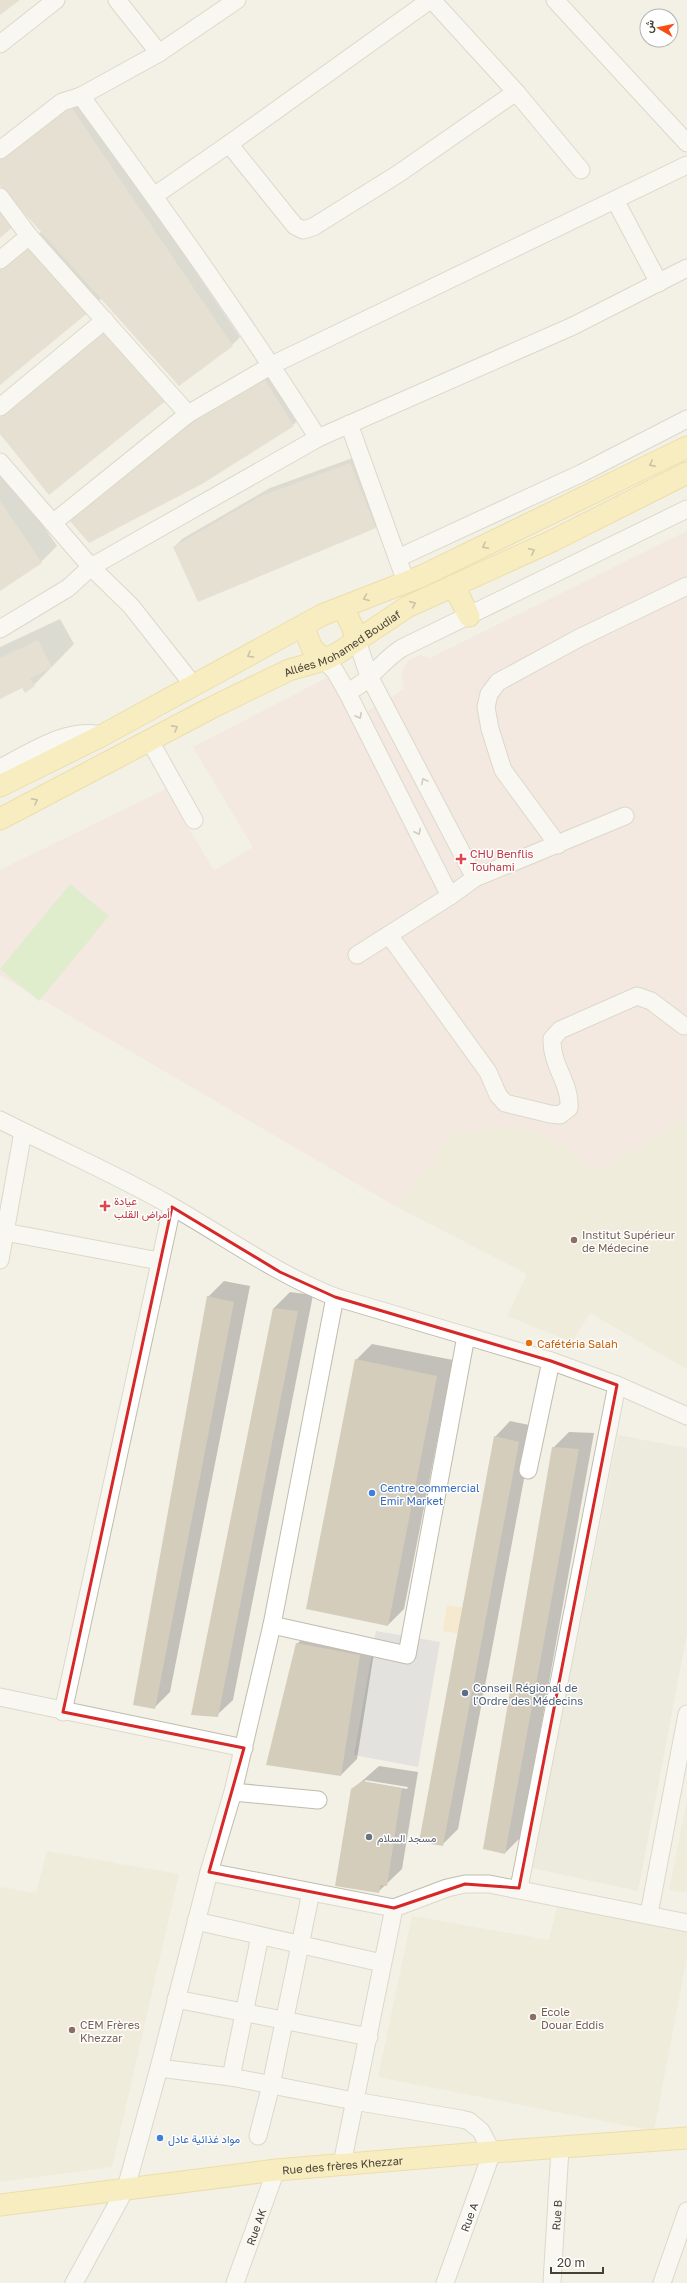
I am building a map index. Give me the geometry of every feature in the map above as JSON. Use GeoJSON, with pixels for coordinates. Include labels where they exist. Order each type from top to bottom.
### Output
{"type":"FeatureCollection","features":[{"type":"Feature","properties":{"kind":"main road"},"geometry":{"type":"LineString","coordinates":[[0,786],[103,735],[322,615],[406,582],[687,447]]}},
{"type":"Feature","properties":{"kind":"main road","name":"Allées Mohamed Boudiaf"},"geometry":{"type":"LineString","coordinates":[[0,819],[289,670],[324,660],[357,641],[395,614],[552,541],[687,473]]}},
{"type":"Feature","properties":{"kind":"main road"},"geometry":{"type":"LineString","coordinates":[[454,586],[469,616]]}},
{"type":"Feature","properties":{"kind":"main road"},"geometry":{"type":"LineString","coordinates":[[343,608],[352,626],[357,641]]}},
{"type":"Feature","properties":{"kind":"main road"},"geometry":{"type":"LineString","coordinates":[[303,626],[312,648],[324,660]]}},
{"type":"Feature","properties":{"kind":"main road","name":"Rue des frères Khezzar"},"geometry":{"type":"LineString","coordinates":[[0,2205],[276,2170],[687,2138]]}},
{"type":"Feature","properties":{"kind":"street"},"geometry":{"type":"LineString","coordinates":[[0,44],[56,0]]}},
{"type":"Feature","properties":{"kind":"street"},"geometry":{"type":"LineString","coordinates":[[117,0],[158,53]]}},
{"type":"Feature","properties":{"kind":"street"},"geometry":{"type":"LineString","coordinates":[[0,150],[62,102],[81,96],[158,53],[237,0]]}},
{"type":"Feature","properties":{"kind":"street"},"geometry":{"type":"LineString","coordinates":[[154,196],[431,0],[516,92],[581,170]]}},
{"type":"Feature","properties":{"kind":"street"},"geometry":{"type":"LineString","coordinates":[[555,0],[687,143]]}},
{"type":"Feature","properties":{"kind":"street"},"geometry":{"type":"LineString","coordinates":[[229,144],[295,226],[303,230],[313,227],[398,174],[516,92]]}},
{"type":"Feature","properties":{"kind":"street"},"geometry":{"type":"LineString","coordinates":[[81,96],[154,196],[272,365],[318,438]]}},
{"type":"Feature","properties":{"kind":"street"},"geometry":{"type":"LineString","coordinates":[[54,522],[188,414],[272,365],[687,165]]}},
{"type":"Feature","properties":{"kind":"street"},"geometry":{"type":"LineString","coordinates":[[0,197],[29,236],[188,414]]}},
{"type":"Feature","properties":{"kind":"street"},"geometry":{"type":"LineString","coordinates":[[615,200],[659,283]]}},
{"type":"Feature","properties":{"kind":"street"},"geometry":{"type":"LineString","coordinates":[[0,260],[29,236]]}},
{"type":"Feature","properties":{"kind":"street"},"geometry":{"type":"LineString","coordinates":[[0,629],[68,588],[91,566],[318,438],[573,326],[687,268]]}},
{"type":"Feature","properties":{"kind":"street"},"geometry":{"type":"LineString","coordinates":[[0,407],[105,320]]}},
{"type":"Feature","properties":{"kind":"street"},"geometry":{"type":"LineString","coordinates":[[398,558],[582,473],[687,418]]}},
{"type":"Feature","properties":{"kind":"street"},"geometry":{"type":"LineString","coordinates":[[349,424],[406,582]]}},
{"type":"Feature","properties":{"kind":"street"},"geometry":{"type":"LineString","coordinates":[[0,462],[91,566],[131,606],[194,686]]}},
{"type":"Feature","properties":{"kind":"street"},"geometry":{"type":"LineString","coordinates":[[346,692],[357,687],[388,657],[402,648],[687,509]]}},
{"type":"Feature","properties":{"kind":"street"},"geometry":{"type":"LineString","coordinates":[[558,844],[503,770],[490,729],[486,707],[489,694],[498,682],[579,638],[687,586]]}},
{"type":"Feature","properties":{"kind":"street"},"geometry":{"type":"LineString","coordinates":[[357,641],[369,676],[475,878]]}},
{"type":"Feature","properties":{"kind":"street"},"geometry":{"type":"LineString","coordinates":[[324,660],[335,671],[450,896]]}},
{"type":"Feature","properties":{"kind":"street"},"geometry":{"type":"LineString","coordinates":[[0,768],[66,736],[84,732],[103,735]]}},
{"type":"Feature","properties":{"kind":"street"},"geometry":{"type":"LineString","coordinates":[[150,741],[194,820]]}},
{"type":"Feature","properties":{"kind":"street"},"geometry":{"type":"LineString","coordinates":[[357,955],[450,896],[475,878],[625,816]]}},
{"type":"Feature","properties":{"kind":"street"},"geometry":{"type":"LineString","coordinates":[[389,935],[488,1072],[498,1095],[505,1103],[560,1115],[569,1108],[570,1099],[551,1052],[552,1039],[560,1030],[637,996],[651,1001],[684,1026],[687,1026]]}},
{"type":"Feature","properties":{"kind":"street"},"geometry":{"type":"LineString","coordinates":[[0,1120],[172,1207],[280,1272],[335,1297],[551,1361],[617,1385],[687,1416]]}},
{"type":"Feature","properties":{"kind":"street"},"geometry":{"type":"LineString","coordinates":[[0,1260],[23,1132]]}},
{"type":"Feature","properties":{"kind":"street"},"geometry":{"type":"LineString","coordinates":[[62,1712],[159,1261],[172,1207]]}},
{"type":"Feature","properties":{"kind":"street"},"geometry":{"type":"LineString","coordinates":[[5,1232],[159,1261]]}},
{"type":"Feature","properties":{"kind":"street"},"geometry":{"type":"LineString","coordinates":[[74,2283],[126,2188],[159,2068],[209,1872],[233,1792],[272,1625],[335,1297]]}},
{"type":"Feature","properties":{"kind":"street"},"geometry":{"type":"LineString","coordinates":[[272,1625],[407,1655],[466,1336]]}},
{"type":"Feature","properties":{"kind":"street"},"geometry":{"type":"LineString","coordinates":[[528,1470],[551,1361]]}},
{"type":"Feature","properties":{"kind":"street"},"geometry":{"type":"LineString","coordinates":[[519,1888],[617,1385]]}},
{"type":"Feature","properties":{"kind":"street"},"geometry":{"type":"LineString","coordinates":[[0,1697],[62,1712],[244,1748]]}},
{"type":"Feature","properties":{"kind":"street"},"geometry":{"type":"LineString","coordinates":[[649,1914],[687,1714]]}},
{"type":"Feature","properties":{"kind":"street"},"geometry":{"type":"LineString","coordinates":[[233,1792],[318,1800]]}},
{"type":"Feature","properties":{"kind":"street"},"geometry":{"type":"LineString","coordinates":[[209,1872],[394,1908],[447,1888],[465,1884],[489,1884],[519,1888],[687,1923]]}},
{"type":"Feature","properties":{"kind":"street"},"geometry":{"type":"LineString","coordinates":[[258,2136],[271,2085],[311,1892]]}},
{"type":"Feature","properties":{"kind":"street"},"geometry":{"type":"LineString","coordinates":[[342,2164],[394,1908]]}},
{"type":"Feature","properties":{"kind":"street"},"geometry":{"type":"LineString","coordinates":[[196,1921],[382,1962]]}},
{"type":"Feature","properties":{"kind":"street"},"geometry":{"type":"LineString","coordinates":[[231,2077],[260,1936]]}},
{"type":"Feature","properties":{"kind":"street"},"geometry":{"type":"LineString","coordinates":[[176,1999],[368,2037]]}},
{"type":"Feature","properties":{"kind":"street"},"geometry":{"type":"LineString","coordinates":[[159,2068],[231,2077],[354,2101],[469,2121],[481,2131],[492,2152]]}},
{"type":"Feature","properties":{"kind":"street","name":"Rue B"},"geometry":{"type":"LineString","coordinates":[[552,2283],[560,2148]]}},
{"type":"Feature","properties":{"kind":"street","name":"Rue A"},"geometry":{"type":"LineString","coordinates":[[445,2283],[492,2152]]}},
{"type":"Feature","properties":{"kind":"street","name":"Rue AK"},"geometry":{"type":"LineString","coordinates":[[242,2281],[276,2170]]}},
{"type":"Feature","properties":{"kind":"street"},"geometry":{"type":"LineString","coordinates":[[662,2283],[680,2260],[687,2211]]}},
{"type":"Feature","properties":{"kind":"highlighted area"},"geometry":{"type":"Polygon","coordinates":[[[172,1207],[280,1272],[335,1297],[551,1361],[617,1385],[519,1888],[465,1884],[394,1908],[209,1872],[244,1748],[63,1712],[172,1207]]]}},
{"type":"Feature","properties":{"kind":"shaded area","name":"CHU Benflis Touhami"},"geometry":{"type":"Polygon","coordinates":[[[687,531],[687,1118],[596,1172],[552,1138],[514,1126],[455,1133],[395,1206],[0,975],[0,870],[166,789],[214,871],[253,847],[193,747],[338,672],[363,714],[404,689],[401,672],[408,661],[420,655],[430,658],[687,531]]]}},
{"type":"Feature","properties":{"kind":"shaded area","name":"Institut Supérieur de Médecine"},"geometry":{"type":"Polygon","coordinates":[[[687,1118],[687,1369],[590,1313],[572,1342],[507,1316],[527,1274],[395,1206],[455,1133],[513,1126],[552,1138],[596,1172],[687,1118]]]}},
{"type":"Feature","properties":{"kind":"shaded area"},"geometry":{"type":"Polygon","coordinates":[[[618,1435],[687,1448],[687,1633],[638,1891],[532,1868],[618,1435]]]}},
{"type":"Feature","properties":{"kind":"shaded area"},"geometry":{"type":"Polygon","coordinates":[[[447,1605],[465,1608],[461,1634],[443,1631],[447,1605]]]}},
{"type":"Feature","properties":{"kind":"shaded area"},"geometry":{"type":"Polygon","coordinates":[[[376,1631],[440,1642],[418,1767],[354,1755],[376,1631]]]}},
{"type":"Feature","properties":{"kind":"shaded area"},"geometry":{"type":"Polygon","coordinates":[[[687,1800],[687,1893],[669,1890],[687,1800]]]}},
{"type":"Feature","properties":{"kind":"shaded area","name":"CEM Frères Khezzar"},"geometry":{"type":"Polygon","coordinates":[[[47,1851],[179,1874],[112,2167],[0,2182],[0,1887],[36,1893],[47,1851]]]}},
{"type":"Feature","properties":{"kind":"shaded area","name":"Ecole Douar Eddis"},"geometry":{"type":"Polygon","coordinates":[[[558,1903],[687,1933],[687,1957],[654,2131],[378,2077],[412,1916],[549,1940],[558,1903]]]}},
{"type":"Feature","properties":{"kind":"green space"},"geometry":{"type":"Polygon","coordinates":[[[70,884],[109,916],[39,1001],[0,969],[70,884]]]}},
{"type":"Feature","properties":{"kind":"building"},"geometry":{"type":"Polygon","coordinates":[[[0,0],[20,0],[0,15],[0,0]]]}},
{"type":"Feature","properties":{"kind":"building"},"geometry":{"type":"Polygon","coordinates":[[[69,104],[233,346],[179,386],[0,186],[0,157],[69,104]]]}},
{"type":"Feature","properties":{"kind":"building"},"geometry":{"type":"Polygon","coordinates":[[[0,211],[14,226],[0,238],[0,211]]]}},
{"type":"Feature","properties":{"kind":"building"},"geometry":{"type":"Polygon","coordinates":[[[29,242],[90,311],[0,385],[0,266],[29,242]]]}},
{"type":"Feature","properties":{"kind":"building"},"geometry":{"type":"Polygon","coordinates":[[[103,327],[168,399],[49,495],[0,434],[0,413],[103,327]]]}},
{"type":"Feature","properties":{"kind":"building"},"geometry":{"type":"Polygon","coordinates":[[[260,372],[294,426],[202,484],[89,543],[64,514],[260,372]]]}},
{"type":"Feature","properties":{"kind":"building"},"geometry":{"type":"Polygon","coordinates":[[[350,463],[376,528],[198,602],[173,547],[261,496],[350,463]]]}},
{"type":"Feature","properties":{"kind":"building"},"geometry":{"type":"Polygon","coordinates":[[[0,501],[42,563],[0,591],[0,501]]]}},
{"type":"Feature","properties":{"kind":"building"},"geometry":{"type":"Polygon","coordinates":[[[38,640],[52,667],[30,679],[35,686],[25,693],[22,688],[0,699],[0,658],[38,640]]]}},
{"type":"Feature","properties":{"kind":"building"},"geometry":{"type":"Polygon","coordinates":[[[207,1296],[234,1302],[155,1709],[133,1705],[207,1296]]]}},
{"type":"Feature","properties":{"kind":"building"},"geometry":{"type":"Polygon","coordinates":[[[273,1308],[298,1311],[218,1717],[191,1715],[273,1308]]]}},
{"type":"Feature","properties":{"kind":"building","name":"Centre commercial Emir Market"},"geometry":{"type":"Polygon","coordinates":[[[355,1359],[437,1376],[388,1626],[306,1609],[355,1359]]]}},
{"type":"Feature","properties":{"kind":"building"},"geometry":{"type":"Polygon","coordinates":[[[494,1436],[519,1442],[443,1846],[419,1842],[494,1436]]]}},
{"type":"Feature","properties":{"kind":"building"},"geometry":{"type":"Polygon","coordinates":[[[552,1447],[579,1449],[505,1854],[483,1849],[552,1447]]]}},
{"type":"Feature","properties":{"kind":"building"},"geometry":{"type":"Polygon","coordinates":[[[296,1643],[360,1655],[341,1776],[266,1765],[296,1643]]]}},
{"type":"Feature","properties":{"kind":"building","name":"مسجد السلام"},"geometry":{"type":"Polygon","coordinates":[[[362,1781],[402,1788],[387,1886],[380,1885],[379,1893],[335,1886],[351,1789],[362,1781]]]}},
{"type":"Feature","properties":{"kind":"place","name":"CHU Benflis Touhami"},"geometry":{"type":"Point","coordinates":[461,859]}},
{"type":"Feature","properties":{"kind":"place","name":"عيادة أمراض القلب"},"geometry":{"type":"Point","coordinates":[105,1206]}},
{"type":"Feature","properties":{"kind":"place","name":"Institut Supérieur de Médecine"},"geometry":{"type":"Point","coordinates":[574,1240]}},
{"type":"Feature","properties":{"kind":"place","name":"Cafétéria Salah"},"geometry":{"type":"Point","coordinates":[529,1343]}},
{"type":"Feature","properties":{"kind":"place","name":"Centre commercial Emir Market"},"geometry":{"type":"Point","coordinates":[372,1493]}},
{"type":"Feature","properties":{"kind":"place","name":"Conseil Régional de l'Ordre des Médecins"},"geometry":{"type":"Point","coordinates":[465,1693]}},
{"type":"Feature","properties":{"kind":"place","name":"مسجد السلام"},"geometry":{"type":"Point","coordinates":[369,1837]}},
{"type":"Feature","properties":{"kind":"place","name":"Ecole Douar Eddis"},"geometry":{"type":"Point","coordinates":[533,2017]}},
{"type":"Feature","properties":{"kind":"place","name":"CEM Frères Khezzar"},"geometry":{"type":"Point","coordinates":[72,2030]}},
{"type":"Feature","properties":{"kind":"place","name":"مواد غذائية عادل"},"geometry":{"type":"Point","coordinates":[160,2138]}}]}
